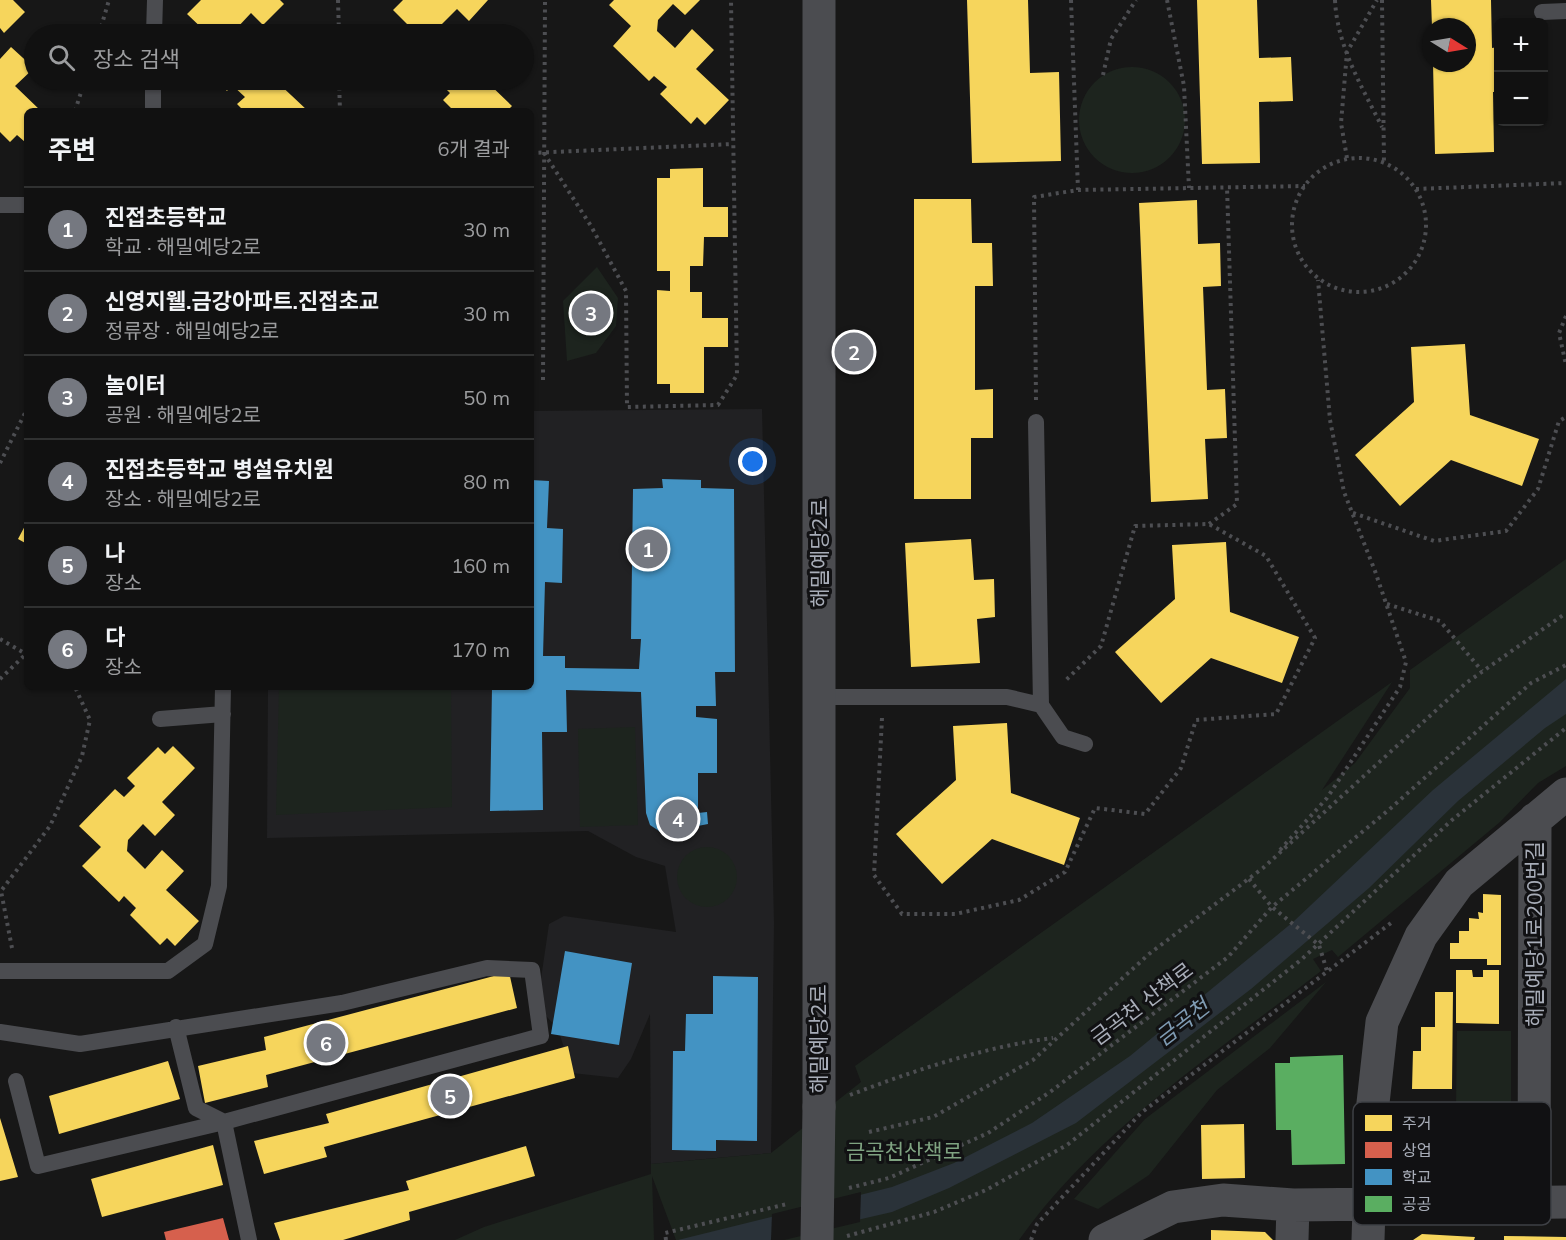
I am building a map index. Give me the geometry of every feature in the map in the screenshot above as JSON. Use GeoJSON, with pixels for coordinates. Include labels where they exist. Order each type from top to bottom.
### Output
{"type":"FeatureCollection","features":[{"type":"Feature","properties":{"kind":"street","name":"해밀예당2로"},"geometry":{"type":"LineString","coordinates":[[819,0],[819,1107],[830,1239]]}},
{"type":"Feature","properties":{"kind":"street"},"geometry":{"type":"LineString","coordinates":[[1535,819],[1566,794]]}},
{"type":"Feature","properties":{"kind":"street","name":"해밀예당1로200번길"},"geometry":{"type":"LineString","coordinates":[[1534,1102],[1535,819]]}},
{"type":"Feature","properties":{"kind":"street","name":"해밀예당1로200번길"},"geometry":{"type":"LineString","coordinates":[[1373,1102],[1382,1022],[1421,936],[1459,883],[1535,819]]}},
{"type":"Feature","properties":{"kind":"street"},"geometry":{"type":"LineString","coordinates":[[1105,1240],[1173,1207],[1223,1200],[1293,1205],[1353,1203]]}},
{"type":"Feature","properties":{"kind":"street"},"geometry":{"type":"LineString","coordinates":[[1551,1202],[1566,1202]]}},
{"type":"Feature","properties":{"kind":"street"},"geometry":{"type":"LineString","coordinates":[[1292,1240],[1293,1205]]}},
{"type":"Feature","properties":{"kind":"street","name":"해밀예당1로200번길"},"geometry":{"type":"LineString","coordinates":[[1368,1225],[1368,1240]]}},
{"type":"Feature","properties":{"kind":"lane"},"geometry":{"type":"LineString","coordinates":[[154,24],[155,0]]}},
{"type":"Feature","properties":{"kind":"lane"},"geometry":{"type":"LineString","coordinates":[[1542,12],[1566,11]]}},
{"type":"Feature","properties":{"kind":"lane"},"geometry":{"type":"LineString","coordinates":[[153,90],[153,108]]}},
{"type":"Feature","properties":{"kind":"lane"},"geometry":{"type":"LineString","coordinates":[[0,205],[24,205]]}},
{"type":"Feature","properties":{"kind":"lane"},"geometry":{"type":"LineString","coordinates":[[1036,422],[1041,705],[1063,737],[1085,744]]}},
{"type":"Feature","properties":{"kind":"lane"},"geometry":{"type":"LineString","coordinates":[[8,971],[168,971],[205,944],[219,886],[223,690]]}},
{"type":"Feature","properties":{"kind":"lane"},"geometry":{"type":"LineString","coordinates":[[820,697],[1007,697],[1041,705]]}},
{"type":"Feature","properties":{"kind":"lane"},"geometry":{"type":"LineString","coordinates":[[160,719],[223,714]]}},
{"type":"Feature","properties":{"kind":"lane"},"geometry":{"type":"LineString","coordinates":[[0,1032],[80,1044],[176,1027],[342,1003],[487,968],[532,970],[541,1036],[224,1122],[38,1166],[16,1082]]}},
{"type":"Feature","properties":{"kind":"lane"},"geometry":{"type":"LineString","coordinates":[[176,1027],[196,1108],[224,1122]]}},
{"type":"Feature","properties":{"kind":"lane"},"geometry":{"type":"LineString","coordinates":[[224,1122],[249,1240]]}},
{"type":"Feature","properties":{"kind":"path"},"geometry":{"type":"LineString","coordinates":[[102,24],[109,0]]}},
{"type":"Feature","properties":{"kind":"path"},"geometry":{"type":"LineString","coordinates":[[338,0],[339,24]]}},
{"type":"Feature","properties":{"kind":"path"},"geometry":{"type":"LineString","coordinates":[[543,380],[545,0]]}},
{"type":"Feature","properties":{"kind":"path"},"geometry":{"type":"LineString","coordinates":[[544,153],[591,226],[626,291],[627,407],[718,405],[737,375],[731,0]]}},
{"type":"Feature","properties":{"kind":"path"},"geometry":{"type":"LineString","coordinates":[[1071,0],[1078,190]]}},
{"type":"Feature","properties":{"kind":"path"},"geometry":{"type":"LineString","coordinates":[[1103,75],[1111,39],[1134,0]]}},
{"type":"Feature","properties":{"kind":"path"},"geometry":{"type":"LineString","coordinates":[[1167,0],[1184,86],[1189,188]]}},
{"type":"Feature","properties":{"kind":"path"},"geometry":{"type":"LineString","coordinates":[[1335,0],[1336,21],[1347,52],[1384,130]]}},
{"type":"Feature","properties":{"kind":"path"},"geometry":{"type":"LineString","coordinates":[[1347,158],[1341,123],[1347,52],[1380,0]]}},
{"type":"Feature","properties":{"kind":"path"},"geometry":{"type":"LineString","coordinates":[[1380,0],[1384,163]]}},
{"type":"Feature","properties":{"kind":"path"},"geometry":{"type":"LineString","coordinates":[[76,108],[82,90]]}},
{"type":"Feature","properties":{"kind":"path"},"geometry":{"type":"LineString","coordinates":[[339,90],[340,108]]}},
{"type":"Feature","properties":{"kind":"path"},"geometry":{"type":"LineString","coordinates":[[534,153],[733,144]]}},
{"type":"Feature","properties":{"kind":"path"},"geometry":{"type":"LineString","coordinates":[[1347,158],[1370,158],[1384,163],[1409,179],[1421,197],[1427,219],[1425,241],[1416,262],[1401,279],[1382,290],[1360,293],[1338,290],[1318,280],[1303,263],[1294,243],[1291,221],[1296,199],[1305,186],[1326,166],[1347,158]]}},
{"type":"Feature","properties":{"kind":"path"},"geometry":{"type":"LineString","coordinates":[[1416,189],[1566,183]]}},
{"type":"Feature","properties":{"kind":"path"},"geometry":{"type":"LineString","coordinates":[[1036,422],[1034,197],[1078,190],[1305,186]]}},
{"type":"Feature","properties":{"kind":"path"},"geometry":{"type":"LineString","coordinates":[[1041,705],[1101,646],[1135,526],[1209,524],[1237,504],[1227,187]]}},
{"type":"Feature","properties":{"kind":"path"},"geometry":{"type":"LineString","coordinates":[[1263,868],[1327,798],[1400,687],[1406,662],[1344,492],[1330,420],[1318,280]]}},
{"type":"Feature","properties":{"kind":"path"},"geometry":{"type":"LineString","coordinates":[[1566,316],[1559,333],[1566,365]]}},
{"type":"Feature","properties":{"kind":"path"},"geometry":{"type":"LineString","coordinates":[[0,464],[24,415]]}},
{"type":"Feature","properties":{"kind":"path"},"geometry":{"type":"LineString","coordinates":[[1352,512],[1434,541],[1506,531],[1538,489],[1559,421],[1566,417]]}},
{"type":"Feature","properties":{"kind":"path"},"geometry":{"type":"LineString","coordinates":[[1386,604],[1440,621],[1482,671]]}},
{"type":"Feature","properties":{"kind":"path"},"geometry":{"type":"LineString","coordinates":[[869,1132],[933,1117],[1033,1060],[1149,954],[1263,868],[1482,671],[1566,613]]}},
{"type":"Feature","properties":{"kind":"path"},"geometry":{"type":"LineString","coordinates":[[0,639],[24,652]]}},
{"type":"Feature","properties":{"kind":"path"},"geometry":{"type":"LineString","coordinates":[[0,679],[24,657]]}},
{"type":"Feature","properties":{"kind":"path","name":"금곡천 산책로"},"geometry":{"type":"LineString","coordinates":[[844,1189],[889,1178],[978,1137],[1050,1092],[1228,957],[1272,907],[1391,808],[1531,683],[1566,664]]}},
{"type":"Feature","properties":{"kind":"path"},"geometry":{"type":"LineString","coordinates":[[8,971],[1,891],[50,826],[82,756],[90,720],[76,690]]}},
{"type":"Feature","properties":{"kind":"path"},"geometry":{"type":"LineString","coordinates":[[830,1239],[934,1212],[986,1190],[1067,1145],[1318,945],[1452,820],[1566,728]]}},
{"type":"Feature","properties":{"kind":"path"},"geometry":{"type":"LineString","coordinates":[[1249,879],[1272,907],[1318,945],[1327,970]]}},
{"type":"Feature","properties":{"kind":"path"},"geometry":{"type":"LineString","coordinates":[[1031,1240],[1037,1224],[1141,1113],[1327,970],[1400,918]]}},
{"type":"Feature","properties":{"kind":"path"},"geometry":{"type":"LineString","coordinates":[[819,1107],[923,1068],[1023,1042],[1055,1038]]}},
{"type":"Feature","properties":{"kind":"path"},"geometry":{"type":"LineString","coordinates":[[666,1240],[665,1233],[789,1203]]}},
{"type":"Feature","properties":{"kind":"shaded area"},"geometry":{"type":"Polygon","coordinates":[[[762,409],[774,923],[771,1153],[651,1164],[650,1014],[631,1059],[618,1078],[572,1073],[558,1029],[537,1006],[549,924],[564,916],[676,932],[665,866],[636,857],[588,831],[267,838],[268,690],[534,690],[534,411],[762,409]]]}},
{"type":"Feature","properties":{"kind":"green space"},"geometry":{"type":"Polygon","coordinates":[[[1132,67],[1152,71],[1169,83],[1181,100],[1185,120],[1181,140],[1169,157],[1152,169],[1132,173],[1112,169],[1095,157],[1083,140],[1079,120],[1083,100],[1095,83],[1112,71],[1132,67]]]}},
{"type":"Feature","properties":{"kind":"green space"},"geometry":{"type":"Polygon","coordinates":[[[597,267],[618,298],[616,326],[596,353],[567,361],[563,301],[597,267]]]}},
{"type":"Feature","properties":{"kind":"green space","name":"금곡천산책로"},"geometry":{"type":"Polygon","coordinates":[[[1566,559],[1566,766],[1538,783],[1500,822],[1338,957],[1332,950],[1313,959],[1321,971],[1200,1063],[1121,1128],[1050,1200],[1019,1240],[676,1240],[652,1176],[654,1240],[455,1240],[484,1227],[651,1174],[651,1164],[771,1153],[861,1082],[855,1066],[1392,682],[1322,790],[1355,763],[1410,688],[1410,670],[1566,559]]]}},
{"type":"Feature","properties":{"kind":"green space"},"geometry":{"type":"Polygon","coordinates":[[[279,690],[451,690],[452,807],[276,815],[279,690]]]}},
{"type":"Feature","properties":{"kind":"green space"},"geometry":{"type":"Polygon","coordinates":[[[635,727],[638,825],[580,827],[578,729],[635,727]]]}},
{"type":"Feature","properties":{"kind":"green space"},"geometry":{"type":"Polygon","coordinates":[[[701,847],[713,847],[724,852],[732,860],[737,877],[735,889],[724,902],[713,907],[701,907],[690,902],[682,894],[677,883],[677,871],[682,860],[690,852],[701,847]]]}},
{"type":"Feature","properties":{"kind":"green space"},"geometry":{"type":"Polygon","coordinates":[[[1326,982],[1270,1048],[1217,1090],[1149,1175],[1098,1209],[1074,1199],[1145,1119],[1326,982]]]}},
{"type":"Feature","properties":{"kind":"green space"},"geometry":{"type":"Polygon","coordinates":[[[1457,1031],[1511,1031],[1511,1102],[1456,1102],[1457,1031]]]}},
{"type":"Feature","properties":{"kind":"water","name":"금곡천"},"geometry":{"type":"Polygon","coordinates":[[[1566,679],[1566,714],[1545,728],[1458,801],[1369,888],[1251,989],[1076,1123],[949,1188],[892,1212],[770,1240],[678,1240],[892,1187],[954,1163],[1032,1123],[1130,1056],[1293,922],[1433,790],[1566,679]]]}},
{"type":"Feature","properties":{"kind":"pier"},"geometry":{"type":"Polygon","coordinates":[[[861,1192],[860,1222],[784,1240],[771,1240],[772,1214],[861,1192]]]}},
{"type":"Feature","properties":{"kind":"building: 주거"},"geometry":{"type":"Polygon","coordinates":[[[0,0],[13,0],[25,12],[4,33],[0,28],[0,0]]]}},
{"type":"Feature","properties":{"kind":"building: 주거"},"geometry":{"type":"Polygon","coordinates":[[[201,0],[280,0],[284,4],[264,24],[251,13],[241,24],[198,24],[187,14],[201,0]]]}},
{"type":"Feature","properties":{"kind":"building: 주거"},"geometry":{"type":"Polygon","coordinates":[[[403,0],[488,0],[469,21],[457,9],[442,24],[407,24],[393,10],[403,0]]]}},
{"type":"Feature","properties":{"kind":"building: 주거"},"geometry":{"type":"Polygon","coordinates":[[[614,0],[700,0],[685,15],[673,4],[658,20],[657,31],[675,48],[692,29],[714,50],[696,69],[729,100],[705,125],[697,117],[691,124],[660,94],[667,87],[654,76],[649,81],[613,46],[631,26],[609,5],[614,0]]]}},
{"type":"Feature","properties":{"kind":"building: 주거"},"geometry":{"type":"Polygon","coordinates":[[[967,0],[1028,0],[1030,73],[1059,72],[1061,161],[972,163],[967,0]]]}},
{"type":"Feature","properties":{"kind":"building: 주거"},"geometry":{"type":"Polygon","coordinates":[[[1197,0],[1257,0],[1259,58],[1291,57],[1293,101],[1259,102],[1260,163],[1202,164],[1197,0]]]}},
{"type":"Feature","properties":{"kind":"building: 주거"},"geometry":{"type":"Polygon","coordinates":[[[1431,0],[1491,0],[1492,48],[1494,48],[1494,152],[1435,154],[1433,72],[1476,72],[1476,18],[1432,18],[1431,0]]]}},
{"type":"Feature","properties":{"kind":"building: 주거"},"geometry":{"type":"Polygon","coordinates":[[[11,47],[24,59],[24,77],[15,86],[38,108],[24,108],[24,141],[17,135],[10,142],[0,132],[0,59],[11,47]]]}},
{"type":"Feature","properties":{"kind":"building: 주거"},"geometry":{"type":"Polygon","coordinates":[[[237,90],[286,90],[305,108],[241,108],[237,104],[245,97],[237,90]]]}},
{"type":"Feature","properties":{"kind":"building: 주거"},"geometry":{"type":"Polygon","coordinates":[[[447,90],[495,90],[512,106],[510,108],[451,108],[443,100],[450,93],[447,90]]]}},
{"type":"Feature","properties":{"kind":"building: 주거"},"geometry":{"type":"Polygon","coordinates":[[[703,168],[703,207],[728,207],[728,237],[704,237],[703,266],[690,266],[690,292],[702,292],[702,318],[728,318],[728,347],[704,347],[704,393],[670,393],[670,384],[657,384],[657,290],[670,291],[670,271],[657,271],[657,178],[670,178],[670,169],[703,168]]]}},
{"type":"Feature","properties":{"kind":"building: 주거"},"geometry":{"type":"Polygon","coordinates":[[[914,199],[971,199],[972,243],[992,243],[993,286],[975,286],[975,390],[993,389],[993,438],[971,438],[971,499],[914,499],[914,199]]]}},
{"type":"Feature","properties":{"kind":"building: 주거"},"geometry":{"type":"Polygon","coordinates":[[[1197,200],[1198,244],[1220,243],[1221,286],[1203,287],[1207,390],[1225,389],[1227,438],[1205,439],[1208,499],[1151,502],[1139,203],[1197,200]]]}},
{"type":"Feature","properties":{"kind":"building: 주거"},"geometry":{"type":"Polygon","coordinates":[[[1465,344],[1470,415],[1539,439],[1522,486],[1451,460],[1400,506],[1355,455],[1414,402],[1411,347],[1465,344]]]}},
{"type":"Feature","properties":{"kind":"building: 주거"},"geometry":{"type":"Polygon","coordinates":[[[24,528],[24,542],[18,539],[24,528]]]}},
{"type":"Feature","properties":{"kind":"building: 주거"},"geometry":{"type":"Polygon","coordinates":[[[971,539],[974,580],[994,579],[995,617],[977,619],[980,663],[911,667],[905,543],[971,539]]]}},
{"type":"Feature","properties":{"kind":"building: 주거"},"geometry":{"type":"Polygon","coordinates":[[[1226,542],[1230,612],[1299,637],[1282,683],[1211,658],[1161,703],[1115,652],[1175,599],[1172,545],[1226,542]]]}},
{"type":"Feature","properties":{"kind":"building: 주거"},"geometry":{"type":"Polygon","coordinates":[[[1007,723],[1011,793],[1080,818],[1064,865],[992,839],[942,884],[896,834],[956,780],[953,726],[1007,723]]]}},
{"type":"Feature","properties":{"kind":"building: 주거"},"geometry":{"type":"Polygon","coordinates":[[[173,746],[195,768],[162,802],[175,815],[155,836],[143,824],[128,840],[127,851],[145,869],[162,850],[184,871],[166,890],[199,921],[175,946],[167,938],[160,945],[130,915],[136,908],[124,896],[119,902],[82,866],[101,847],[79,826],[115,789],[124,797],[135,786],[127,778],[158,747],[165,754],[173,746]]]}},
{"type":"Feature","properties":{"kind":"building: 주거"},"geometry":{"type":"Polygon","coordinates":[[[1483,894],[1501,895],[1501,965],[1487,965],[1487,959],[1450,959],[1450,943],[1459,943],[1459,931],[1469,931],[1469,918],[1479,919],[1478,912],[1483,913],[1483,894]]]}},
{"type":"Feature","properties":{"kind":"building: 주거"},"geometry":{"type":"Polygon","coordinates":[[[1456,970],[1472,970],[1473,977],[1483,977],[1483,970],[1499,970],[1499,1024],[1456,1023],[1456,970]]]}},
{"type":"Feature","properties":{"kind":"building: 주거"},"geometry":{"type":"Polygon","coordinates":[[[509,972],[517,1008],[266,1075],[268,1087],[205,1103],[198,1066],[266,1050],[264,1037],[509,972]]]}},
{"type":"Feature","properties":{"kind":"building: 주거"},"geometry":{"type":"Polygon","coordinates":[[[1435,992],[1453,992],[1452,1089],[1412,1089],[1413,1051],[1421,1051],[1421,1027],[1435,1027],[1435,992]]]}},
{"type":"Feature","properties":{"kind":"building: 주거"},"geometry":{"type":"Polygon","coordinates":[[[568,1046],[575,1078],[324,1147],[327,1157],[264,1174],[254,1141],[329,1123],[326,1114],[568,1046]]]}},
{"type":"Feature","properties":{"kind":"building: 주거"},"geometry":{"type":"Polygon","coordinates":[[[168,1061],[180,1099],[59,1134],[49,1096],[168,1061]]]}},
{"type":"Feature","properties":{"kind":"building: 주거"},"geometry":{"type":"Polygon","coordinates":[[[0,1118],[18,1177],[0,1181],[0,1118]]]}},
{"type":"Feature","properties":{"kind":"building: 주거"},"geometry":{"type":"Polygon","coordinates":[[[1244,1124],[1245,1178],[1202,1179],[1201,1125],[1244,1124]]]}},
{"type":"Feature","properties":{"kind":"building: 주거"},"geometry":{"type":"Polygon","coordinates":[[[213,1145],[223,1185],[102,1217],[91,1179],[213,1145]]]}},
{"type":"Feature","properties":{"kind":"building: 주거"},"geometry":{"type":"Polygon","coordinates":[[[526,1146],[535,1176],[409,1212],[410,1220],[343,1240],[280,1240],[274,1223],[409,1190],[406,1181],[526,1146]]]}},
{"type":"Feature","properties":{"kind":"building: 주거"},"geometry":{"type":"Polygon","coordinates":[[[1211,1230],[1265,1232],[1273,1240],[1211,1240],[1211,1230]]]}},
{"type":"Feature","properties":{"kind":"building: 주거"},"geometry":{"type":"Polygon","coordinates":[[[1422,1234],[1475,1237],[1474,1240],[1413,1240],[1422,1234]]]}},
{"type":"Feature","properties":{"kind":"building: 주거"},"geometry":{"type":"Polygon","coordinates":[[[1504,1236],[1566,1237],[1566,1240],[1504,1240],[1504,1236]]]}},
{"type":"Feature","properties":{"kind":"building: 상업"},"geometry":{"type":"Polygon","coordinates":[[[223,1218],[229,1240],[166,1240],[164,1232],[223,1218]]]}},
{"type":"Feature","properties":{"kind":"building: 학교"},"geometry":{"type":"Polygon","coordinates":[[[662,479],[701,480],[701,488],[734,489],[735,672],[715,672],[716,706],[696,706],[696,717],[717,719],[717,773],[698,773],[698,813],[707,812],[708,824],[662,833],[650,825],[646,813],[641,692],[566,690],[567,732],[542,732],[543,810],[490,811],[492,690],[534,690],[534,480],[549,481],[547,528],[563,529],[562,583],[545,582],[543,656],[565,656],[565,668],[639,669],[641,639],[631,639],[633,489],[663,488],[662,479]]]}},
{"type":"Feature","properties":{"kind":"building: 학교"},"geometry":{"type":"Polygon","coordinates":[[[565,951],[632,963],[619,1045],[551,1034],[565,951]]]}},
{"type":"Feature","properties":{"kind":"building: 학교"},"geometry":{"type":"Polygon","coordinates":[[[713,976],[758,977],[757,1141],[716,1140],[716,1151],[672,1150],[673,1051],[685,1051],[686,1014],[713,1014],[713,976]]]}},
{"type":"Feature","properties":{"kind":"building: 공공"},"geometry":{"type":"Polygon","coordinates":[[[1343,1055],[1345,1164],[1292,1165],[1291,1130],[1276,1130],[1275,1063],[1290,1063],[1290,1057],[1343,1055]]]}},
{"type":"Feature","properties":{"kind":"place","name":"놀이터"},"geometry":{"type":"Point","coordinates":[591,313]}},
{"type":"Feature","properties":{"kind":"place","name":"신영지웰.금강아파트.진접초교"},"geometry":{"type":"Point","coordinates":[854,352]}},
{"type":"Feature","properties":{"kind":"place","name":"진접초등학교"},"geometry":{"type":"Point","coordinates":[648,549]}},
{"type":"Feature","properties":{"kind":"place","name":"진접초등학교 병설유치원"},"geometry":{"type":"Point","coordinates":[678,819]}},
{"type":"Feature","properties":{"kind":"place","name":"다"},"geometry":{"type":"Point","coordinates":[326,1043]}},
{"type":"Feature","properties":{"kind":"place","name":"나"},"geometry":{"type":"Point","coordinates":[450,1096]}}]}
